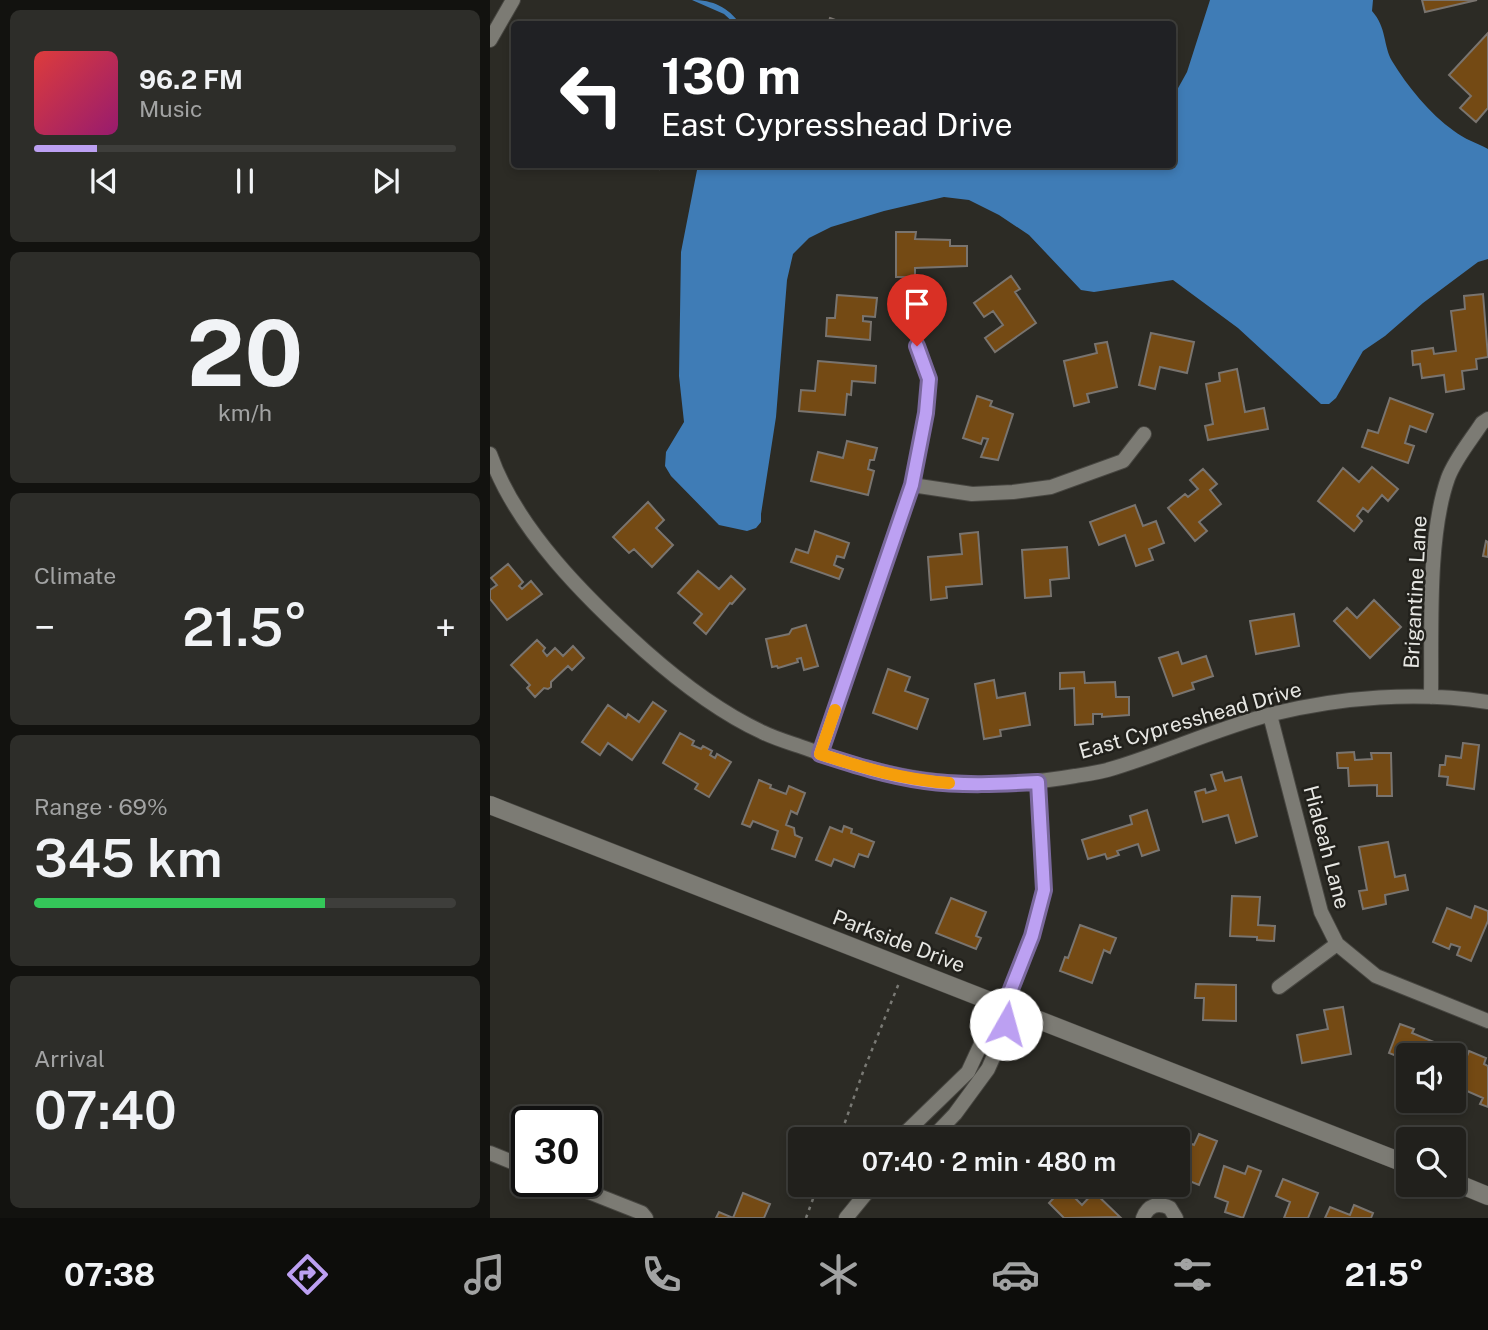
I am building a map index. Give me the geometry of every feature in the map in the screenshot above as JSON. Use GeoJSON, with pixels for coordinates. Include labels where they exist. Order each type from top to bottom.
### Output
{"type":"FeatureCollection","features":[{"type":"Feature","properties":{"kind":"street"},"geometry":{"type":"LineString","coordinates":[[491,35],[513,0]]}},
{"type":"Feature","properties":{"kind":"street"},"geometry":{"type":"LineString","coordinates":[[820,754],[912,485],[926,413],[929,379],[917,346]]}},
{"type":"Feature","properties":{"kind":"street","name":"Brigantine Lane"},"geometry":{"type":"LineString","coordinates":[[1430,696],[1439,516],[1449,477],[1482,423],[1488,419]]}},
{"type":"Feature","properties":{"kind":"street"},"geometry":{"type":"LineString","coordinates":[[912,485],[972,494],[1051,487],[1123,461],[1144,434]]}},
{"type":"Feature","properties":{"kind":"street","name":"East Cypresshead Drive"},"geometry":{"type":"LineString","coordinates":[[490,454],[517,506],[547,550],[581,591],[667,670],[712,704],[762,733],[868,770],[926,782],[1038,782],[1112,769],[1270,715],[1323,704],[1430,696],[1488,702]]}},
{"type":"Feature","properties":{"kind":"street","name":"Hialeah Lane"},"geometry":{"type":"LineString","coordinates":[[1270,715],[1321,912],[1337,944],[1376,976],[1488,1021]]}},
{"type":"Feature","properties":{"kind":"street"},"geometry":{"type":"LineString","coordinates":[[913,1127],[968,1072],[993,1018],[1004,1007],[1032,936],[1044,890],[1038,782]]}},
{"type":"Feature","properties":{"kind":"street","name":"Parkside Drive"},"geometry":{"type":"LineString","coordinates":[[490,805],[1396,1160]]}},
{"type":"Feature","properties":{"kind":"street"},"geometry":{"type":"LineString","coordinates":[[1279,987],[1337,944]]}},
{"type":"Feature","properties":{"kind":"street"},"geometry":{"type":"LineString","coordinates":[[943,1127],[988,1069],[1006,1029],[1004,1007]]}},
{"type":"Feature","properties":{"kind":"street"},"geometry":{"type":"LineString","coordinates":[[930,1111],[946,1124]]}},
{"type":"Feature","properties":{"kind":"street"},"geometry":{"type":"LineString","coordinates":[[490,1153],[511,1162]]}},
{"type":"Feature","properties":{"kind":"street"},"geometry":{"type":"LineString","coordinates":[[1466,1187],[1488,1196]]}},
{"type":"Feature","properties":{"kind":"street"},"geometry":{"type":"LineString","coordinates":[[602,1197],[642,1213],[646,1218]]}},
{"type":"Feature","properties":{"kind":"street"},"geometry":{"type":"LineString","coordinates":[[846,1218],[863,1197]]}},
{"type":"Feature","properties":{"kind":"street"},"geometry":{"type":"LineString","coordinates":[[1143,1218],[1151,1206],[1157,1204],[1170,1208],[1176,1218]]}},
{"type":"Feature","properties":{"kind":"path"},"geometry":{"type":"LineString","coordinates":[[843,1127],[900,982]]}},
{"type":"Feature","properties":{"kind":"path"},"geometry":{"type":"LineString","coordinates":[[806,1218],[814,1197]]}},
{"type":"Feature","properties":{"kind":"water"},"geometry":{"type":"Polygon","coordinates":[[[692,0],[707,1],[719,6],[737,21],[732,21],[724,14],[692,0]]]}},
{"type":"Feature","properties":{"kind":"water"},"geometry":{"type":"Polygon","coordinates":[[[1210,0],[1373,0],[1372,11],[1380,24],[1389,55],[1412,90],[1445,124],[1488,149],[1488,259],[1478,262],[1363,351],[1336,398],[1329,404],[1321,404],[1238,328],[1173,280],[1094,292],[1081,290],[1029,235],[999,215],[969,200],[944,197],[884,211],[831,227],[809,238],[793,254],[787,280],[776,417],[761,522],[756,528],[747,531],[719,525],[671,476],[665,466],[666,452],[684,422],[679,376],[681,252],[697,168],[1176,168],[1176,90],[1187,72],[1210,0]]]}},
{"type":"Feature","properties":{"kind":"building"},"geometry":{"type":"Polygon","coordinates":[[[1422,0],[1477,0],[1425,12],[1422,0]]]}},
{"type":"Feature","properties":{"kind":"building"},"geometry":{"type":"Polygon","coordinates":[[[1488,33],[1488,108],[1476,122],[1460,108],[1471,96],[1449,75],[1488,33]]]}},
{"type":"Feature","properties":{"kind":"building"},"geometry":{"type":"Polygon","coordinates":[[[896,232],[916,232],[915,239],[950,240],[950,246],[967,246],[967,266],[915,268],[915,277],[896,277],[896,232]]]}},
{"type":"Feature","properties":{"kind":"building"},"geometry":{"type":"Polygon","coordinates":[[[1011,276],[1020,289],[1015,292],[1036,323],[995,352],[985,338],[1003,325],[993,311],[984,317],[974,303],[1011,276]]]}},
{"type":"Feature","properties":{"kind":"building"},"geometry":{"type":"Polygon","coordinates":[[[1483,294],[1488,357],[1476,359],[1477,369],[1462,371],[1464,389],[1446,392],[1444,375],[1422,378],[1420,364],[1413,365],[1412,351],[1433,348],[1434,354],[1456,351],[1451,311],[1465,309],[1464,296],[1483,294]]]}},
{"type":"Feature","properties":{"kind":"building"},"geometry":{"type":"Polygon","coordinates":[[[837,295],[877,298],[875,317],[863,316],[863,321],[871,322],[870,340],[826,336],[827,318],[835,318],[837,295]]]}},
{"type":"Feature","properties":{"kind":"building"},"geometry":{"type":"Polygon","coordinates":[[[1151,333],[1194,342],[1187,373],[1160,367],[1155,389],[1139,385],[1151,333]]]}},
{"type":"Feature","properties":{"kind":"building"},"geometry":{"type":"Polygon","coordinates":[[[1107,342],[1117,387],[1087,394],[1089,402],[1074,406],[1064,361],[1097,353],[1095,344],[1107,342]]]}},
{"type":"Feature","properties":{"kind":"building"},"geometry":{"type":"Polygon","coordinates":[[[818,361],[876,366],[875,383],[852,381],[851,395],[847,394],[845,415],[799,411],[801,390],[815,391],[818,361]]]}},
{"type":"Feature","properties":{"kind":"building"},"geometry":{"type":"Polygon","coordinates":[[[1237,369],[1245,412],[1264,408],[1268,429],[1208,440],[1205,426],[1213,424],[1206,384],[1220,381],[1219,373],[1237,369]]]}},
{"type":"Feature","properties":{"kind":"building"},"geometry":{"type":"Polygon","coordinates":[[[977,396],[992,401],[990,406],[1013,414],[998,460],[981,457],[988,439],[983,438],[981,444],[963,438],[977,396]]]}},
{"type":"Feature","properties":{"kind":"building"},"geometry":{"type":"Polygon","coordinates":[[[1390,398],[1433,414],[1426,432],[1410,426],[1405,443],[1414,446],[1408,463],[1362,447],[1368,430],[1378,433],[1390,398]]]}},
{"type":"Feature","properties":{"kind":"building"},"geometry":{"type":"Polygon","coordinates":[[[847,441],[877,448],[868,469],[874,471],[868,495],[811,481],[818,452],[843,458],[847,441]]]}},
{"type":"Feature","properties":{"kind":"building"},"geometry":{"type":"Polygon","coordinates":[[[1372,467],[1398,489],[1388,501],[1382,495],[1368,512],[1363,508],[1357,516],[1362,521],[1354,531],[1318,501],[1343,468],[1359,482],[1372,467]]]}},
{"type":"Feature","properties":{"kind":"building"},"geometry":{"type":"Polygon","coordinates":[[[1203,469],[1217,484],[1210,490],[1221,504],[1199,522],[1207,531],[1195,541],[1168,508],[1185,494],[1188,497],[1198,489],[1190,480],[1203,469]]]}},
{"type":"Feature","properties":{"kind":"building"},"geometry":{"type":"Polygon","coordinates":[[[648,502],[664,520],[656,528],[673,545],[652,567],[634,549],[629,553],[613,537],[648,502]]]}},
{"type":"Feature","properties":{"kind":"building"},"geometry":{"type":"Polygon","coordinates":[[[1135,505],[1143,526],[1156,521],[1164,543],[1149,549],[1153,560],[1136,566],[1125,535],[1099,545],[1090,522],[1135,505]]]}},
{"type":"Feature","properties":{"kind":"building"},"geometry":{"type":"Polygon","coordinates":[[[815,531],[849,543],[844,558],[837,556],[834,565],[843,569],[839,579],[791,562],[796,549],[808,553],[815,531]]]}},
{"type":"Feature","properties":{"kind":"building"},"geometry":{"type":"Polygon","coordinates":[[[978,532],[982,584],[946,587],[947,598],[931,600],[928,557],[962,554],[960,534],[978,532]]]}},
{"type":"Feature","properties":{"kind":"building"},"geometry":{"type":"Polygon","coordinates":[[[1486,541],[1488,542],[1488,557],[1483,556],[1486,541]]]}},
{"type":"Feature","properties":{"kind":"building"},"geometry":{"type":"Polygon","coordinates":[[[1067,547],[1069,578],[1050,580],[1051,596],[1025,598],[1022,550],[1067,547]]]}},
{"type":"Feature","properties":{"kind":"building"},"geometry":{"type":"Polygon","coordinates":[[[508,564],[523,582],[519,586],[522,589],[531,581],[542,594],[507,620],[490,599],[490,590],[497,585],[491,578],[508,564]]]}},
{"type":"Feature","properties":{"kind":"building"},"geometry":{"type":"Polygon","coordinates":[[[698,571],[719,589],[731,576],[745,589],[730,603],[706,634],[694,623],[702,614],[678,593],[698,571]]]}},
{"type":"Feature","properties":{"kind":"building"},"geometry":{"type":"Polygon","coordinates":[[[1374,600],[1401,627],[1370,658],[1334,621],[1347,608],[1357,618],[1374,600]]]}},
{"type":"Feature","properties":{"kind":"building"},"geometry":{"type":"Polygon","coordinates":[[[1294,614],[1299,646],[1256,654],[1250,621],[1294,614]]]}},
{"type":"Feature","properties":{"kind":"building"},"geometry":{"type":"Polygon","coordinates":[[[806,625],[818,666],[804,670],[801,658],[797,659],[798,662],[778,668],[772,667],[766,639],[789,634],[792,629],[806,625]]]}},
{"type":"Feature","properties":{"kind":"building"},"geometry":{"type":"Polygon","coordinates":[[[537,640],[545,648],[543,651],[547,656],[555,648],[563,656],[573,646],[584,658],[572,670],[568,666],[551,682],[551,687],[544,688],[535,697],[527,688],[530,685],[511,665],[537,640]]]}},
{"type":"Feature","properties":{"kind":"building"},"geometry":{"type":"Polygon","coordinates":[[[1178,652],[1182,664],[1206,656],[1213,676],[1192,683],[1194,689],[1173,696],[1159,658],[1178,652]]]}},
{"type":"Feature","properties":{"kind":"building"},"geometry":{"type":"Polygon","coordinates":[[[888,669],[910,677],[905,691],[928,699],[917,729],[873,713],[888,669]]]}},
{"type":"Feature","properties":{"kind":"building"},"geometry":{"type":"Polygon","coordinates":[[[1084,672],[1085,683],[1115,682],[1116,697],[1129,697],[1129,715],[1102,717],[1102,714],[1093,714],[1093,724],[1075,725],[1074,688],[1060,689],[1060,673],[1084,672]]]}},
{"type":"Feature","properties":{"kind":"building"},"geometry":{"type":"Polygon","coordinates":[[[994,680],[997,698],[1025,693],[1030,725],[1000,730],[1001,736],[984,739],[975,684],[994,680]]]}},
{"type":"Feature","properties":{"kind":"building"},"geometry":{"type":"Polygon","coordinates":[[[653,702],[666,711],[632,760],[608,743],[600,755],[582,742],[608,705],[626,718],[628,714],[639,722],[653,702]]]}},
{"type":"Feature","properties":{"kind":"building"},"geometry":{"type":"Polygon","coordinates":[[[680,733],[694,741],[692,745],[701,749],[703,746],[712,751],[710,755],[715,758],[717,754],[731,762],[709,797],[695,789],[698,784],[663,763],[680,733]]]}},
{"type":"Feature","properties":{"kind":"building"},"geometry":{"type":"Polygon","coordinates":[[[1463,743],[1479,745],[1474,789],[1447,785],[1448,777],[1439,776],[1440,765],[1445,765],[1446,756],[1461,758],[1463,743]]]}},
{"type":"Feature","properties":{"kind":"building"},"geometry":{"type":"Polygon","coordinates":[[[1354,752],[1355,760],[1372,759],[1371,753],[1391,753],[1392,796],[1377,796],[1377,785],[1349,786],[1348,768],[1338,768],[1337,753],[1354,752]]]}},
{"type":"Feature","properties":{"kind":"building"},"geometry":{"type":"Polygon","coordinates":[[[1222,772],[1225,781],[1241,777],[1257,836],[1236,843],[1228,815],[1203,822],[1195,792],[1216,790],[1211,775],[1222,772]]]}},
{"type":"Feature","properties":{"kind":"building"},"geometry":{"type":"Polygon","coordinates":[[[759,780],[786,794],[789,786],[805,793],[797,814],[791,811],[786,825],[794,828],[795,835],[802,838],[795,857],[772,849],[778,831],[753,821],[750,827],[742,824],[759,780]]]}},
{"type":"Feature","properties":{"kind":"building"},"geometry":{"type":"Polygon","coordinates":[[[1147,810],[1159,850],[1142,856],[1138,844],[1117,851],[1119,855],[1107,859],[1105,854],[1088,859],[1082,840],[1132,824],[1130,816],[1147,810]]]}},
{"type":"Feature","properties":{"kind":"building"},"geometry":{"type":"Polygon","coordinates":[[[844,826],[852,829],[851,833],[874,842],[868,857],[859,854],[854,867],[834,859],[831,866],[816,860],[830,827],[842,832],[844,826]]]}},
{"type":"Feature","properties":{"kind":"building"},"geometry":{"type":"Polygon","coordinates":[[[1388,842],[1395,877],[1405,875],[1408,890],[1385,895],[1386,904],[1363,909],[1359,891],[1367,890],[1359,847],[1388,842]]]}},
{"type":"Feature","properties":{"kind":"building"},"geometry":{"type":"Polygon","coordinates":[[[1232,896],[1260,897],[1258,925],[1275,926],[1274,941],[1230,936],[1232,896]]]}},
{"type":"Feature","properties":{"kind":"building"},"geometry":{"type":"Polygon","coordinates":[[[951,898],[986,912],[976,936],[981,938],[976,949],[936,933],[951,898]]]}},
{"type":"Feature","properties":{"kind":"building"},"geometry":{"type":"Polygon","coordinates":[[[1475,906],[1488,911],[1488,921],[1471,961],[1457,955],[1460,947],[1451,944],[1449,949],[1433,942],[1447,908],[1471,918],[1475,906]]]}},
{"type":"Feature","properties":{"kind":"building"},"geometry":{"type":"Polygon","coordinates":[[[1080,925],[1116,938],[1110,953],[1104,950],[1092,983],[1060,971],[1065,957],[1068,958],[1080,925]]]}},
{"type":"Feature","properties":{"kind":"building"},"geometry":{"type":"Polygon","coordinates":[[[1196,984],[1236,985],[1236,1021],[1203,1020],[1204,998],[1195,998],[1196,984]]]}},
{"type":"Feature","properties":{"kind":"building"},"geometry":{"type":"Polygon","coordinates":[[[1343,1007],[1351,1054],[1302,1063],[1297,1035],[1328,1029],[1324,1010],[1343,1007]]]}},
{"type":"Feature","properties":{"kind":"building"},"geometry":{"type":"Polygon","coordinates":[[[1400,1024],[1414,1029],[1412,1033],[1434,1042],[1396,1043],[1396,1056],[1389,1053],[1400,1024]]]}},
{"type":"Feature","properties":{"kind":"building"},"geometry":{"type":"Polygon","coordinates":[[[1469,1051],[1486,1058],[1484,1064],[1488,1066],[1488,1107],[1480,1104],[1483,1098],[1466,1091],[1466,1058],[1469,1051]]]}},
{"type":"Feature","properties":{"kind":"building"},"geometry":{"type":"Polygon","coordinates":[[[1199,1134],[1217,1141],[1199,1185],[1190,1181],[1190,1143],[1194,1145],[1199,1134]]]}},
{"type":"Feature","properties":{"kind":"building"},"geometry":{"type":"Polygon","coordinates":[[[1224,1166],[1245,1174],[1248,1166],[1261,1171],[1243,1218],[1225,1212],[1228,1202],[1215,1197],[1224,1166]]]}},
{"type":"Feature","properties":{"kind":"building"},"geometry":{"type":"Polygon","coordinates":[[[1283,1179],[1318,1193],[1308,1218],[1284,1218],[1290,1202],[1276,1196],[1283,1179]]]}},
{"type":"Feature","properties":{"kind":"building"},"geometry":{"type":"Polygon","coordinates":[[[743,1193],[770,1204],[764,1218],[733,1218],[743,1193]]]}},
{"type":"Feature","properties":{"kind":"building"},"geometry":{"type":"Polygon","coordinates":[[[1055,1197],[1074,1197],[1082,1205],[1089,1197],[1099,1197],[1120,1217],[1064,1218],[1049,1203],[1055,1197]]]}},
{"type":"Feature","properties":{"kind":"building"},"geometry":{"type":"Polygon","coordinates":[[[1354,1205],[1373,1213],[1371,1218],[1325,1218],[1330,1207],[1350,1215],[1354,1205]]]}},
{"type":"Feature","properties":{"kind":"building"},"geometry":{"type":"Polygon","coordinates":[[[719,1212],[733,1218],[716,1218],[719,1212]]]}},
{"type":"Feature","properties":{"kind":"slow traffic"},"geometry":{"type":"LineString","coordinates":[[835,710],[820,754],[868,770],[926,782],[949,783]]}},
{"type":"Feature","properties":{"kind":"route"},"geometry":{"type":"LineString","coordinates":[[917,346],[929,379],[926,413],[912,485],[820,754],[868,770],[926,782],[1038,782],[1045,869],[1044,890],[1040,913],[1004,1007],[1006,1024]]}}]}
